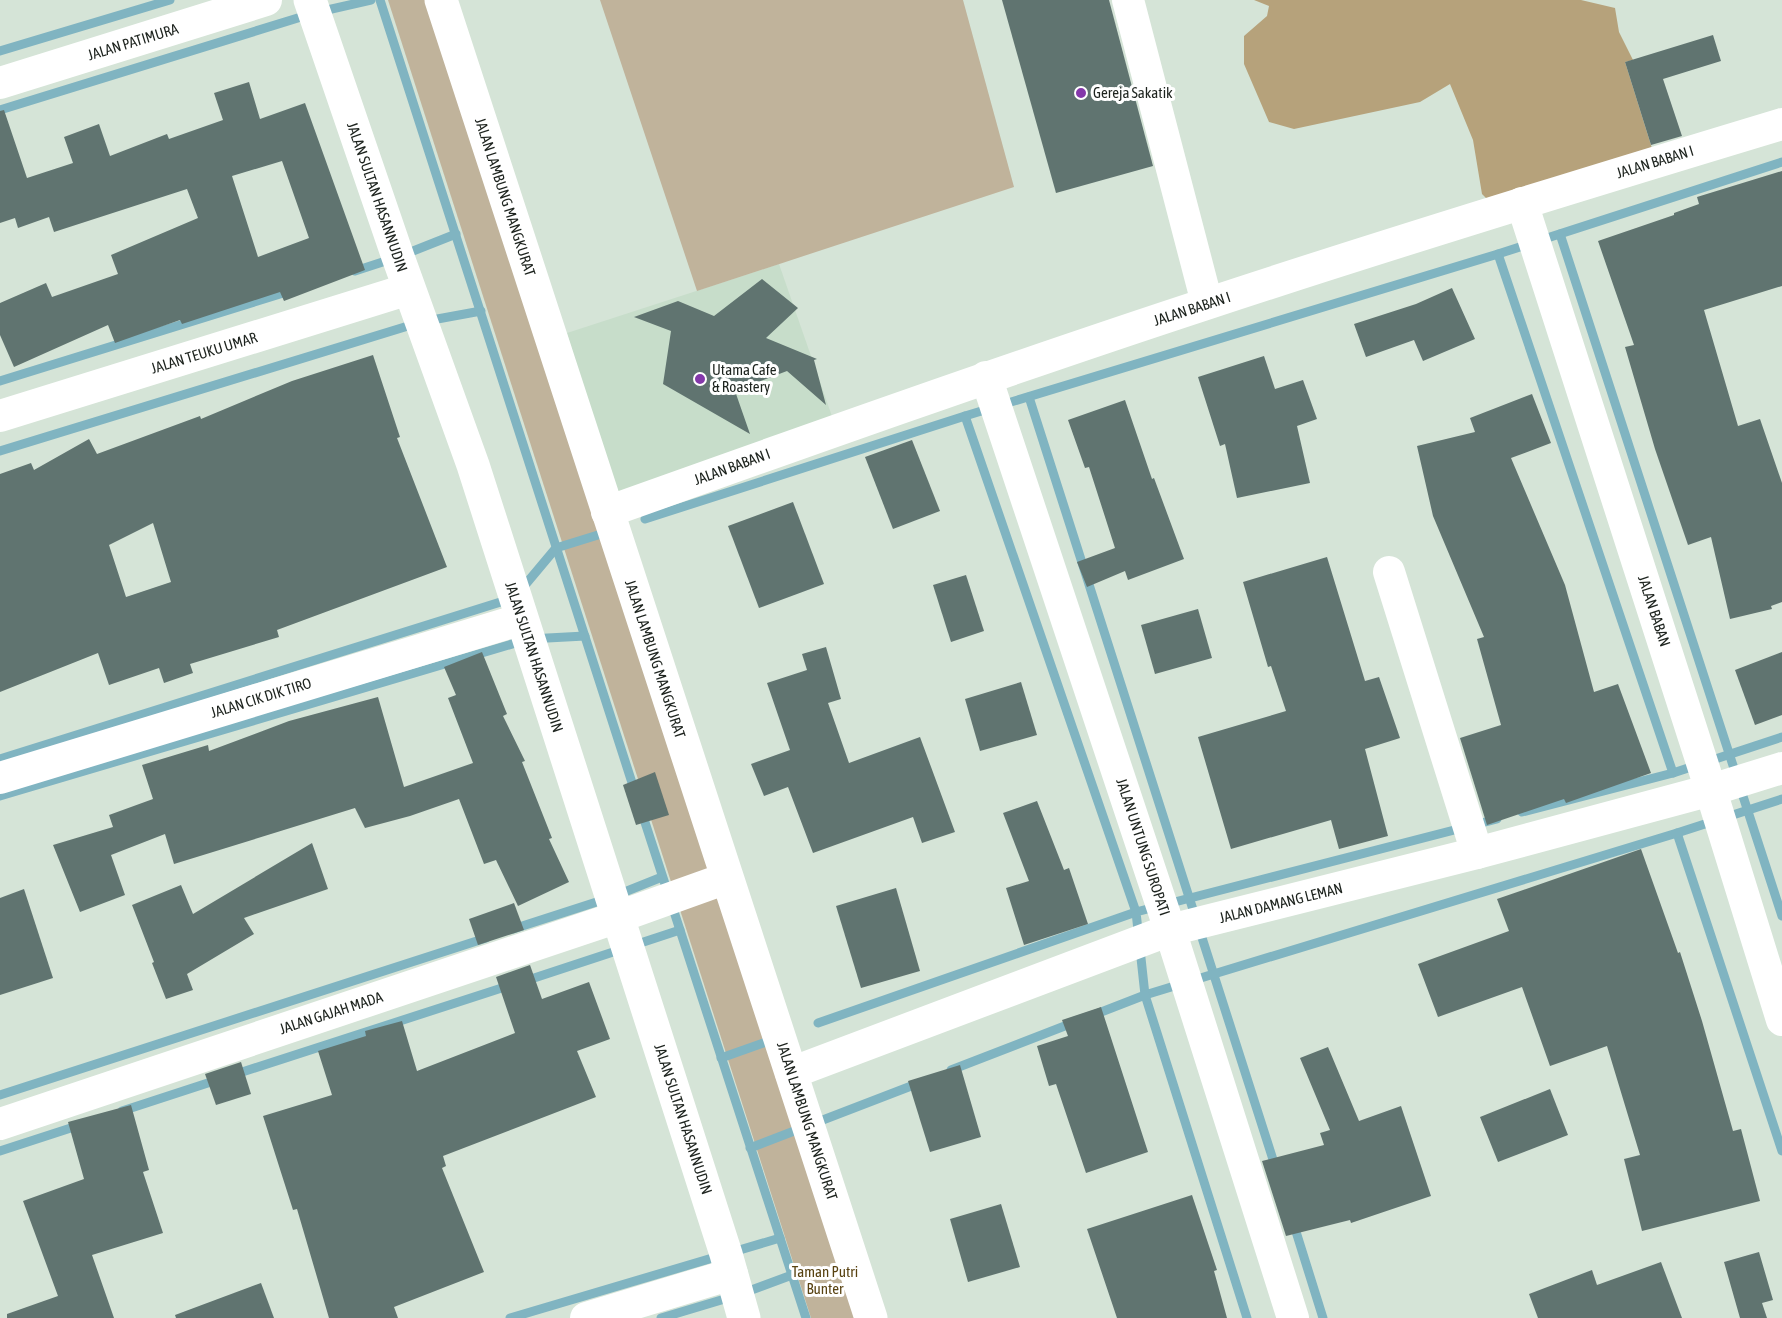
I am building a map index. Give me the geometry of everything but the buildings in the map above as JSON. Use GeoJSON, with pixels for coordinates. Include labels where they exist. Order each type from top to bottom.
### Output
{"type":"FeatureCollection","features":[{"type":"Feature","properties":{"kind":"street","name":"JALAN PATIMURA"},"geometry":{"type":"LineString","coordinates":[[0,83],[266,0]]}},
{"type":"Feature","properties":{"kind":"street","name":"JALAN SULTAN HASANNUDIN"},"geometry":{"type":"LineString","coordinates":[[310,0],[409,289],[473,465],[732,1274],[744,1318]]}},
{"type":"Feature","properties":{"kind":"street","name":"JALAN LAMBUNG MANGKURAT"},"geometry":{"type":"LineString","coordinates":[[441,0],[871,1318]]}},
{"type":"Feature","properties":{"kind":"street"},"geometry":{"type":"LineString","coordinates":[[1128,0],[1207,303]]}},
{"type":"Feature","properties":{"kind":"street","name":"JALAN BABAN I"},"geometry":{"type":"LineString","coordinates":[[607,512],[986,377],[1207,303],[1522,203],[1782,124]]}},
{"type":"Feature","properties":{"kind":"street","name":"JALAN BABAN"},"geometry":{"type":"LineString","coordinates":[[1522,203],[1706,772],[1782,1020]]}},
{"type":"Feature","properties":{"kind":"street","name":"JALAN TEUKU UMAR"},"geometry":{"type":"LineString","coordinates":[[0,416],[409,289]]}},
{"type":"Feature","properties":{"kind":"street","name":"JALAN UNTUNG SUROPATI"},"geometry":{"type":"LineString","coordinates":[[986,377],[1170,930],[1293,1318]]}},
{"type":"Feature","properties":{"kind":"street"},"geometry":{"type":"LineString","coordinates":[[1389,572],[1477,853]]}},
{"type":"Feature","properties":{"kind":"street","name":"JALAN CIK DIK TIRO"},"geometry":{"type":"LineString","coordinates":[[0,778],[522,619]]}},
{"type":"Feature","properties":{"kind":"street","name":"JALAN DAMANG LEMAN"},"geometry":{"type":"LineString","coordinates":[[791,1073],[1170,930],[1477,853],[1706,772],[1782,768]]}},
{"type":"Feature","properties":{"kind":"street","name":"JALAN GAJAH MADA"},"geometry":{"type":"LineString","coordinates":[[0,1124],[618,917],[727,878]]}},
{"type":"Feature","properties":{"kind":"street"},"geometry":{"type":"LineString","coordinates":[[586,1318],[732,1274]]}},
{"type":"Feature","properties":{"kind":"shaded area"},"geometry":{"type":"Polygon","coordinates":[[[1254,0],[1581,0],[1615,8],[1619,32],[1633,60],[1625,62],[1655,158],[1490,202],[1482,194],[1473,140],[1450,84],[1420,102],[1294,129],[1269,122],[1244,64],[1244,36],[1267,16],[1269,6],[1254,0]]]}},
{"type":"Feature","properties":{"kind":"shaded area","name":"Utama Cafe & Roastery"},"geometry":{"type":"Polygon","coordinates":[[[779,264],[835,425],[618,502],[567,333],[779,264]]]}},
{"type":"Feature","properties":{"kind":"green space","name":"Taman Putri Bunter"},"geometry":{"type":"Polygon","coordinates":[[[388,0],[434,0],[862,1318],[811,1318],[388,0]]]}},
{"type":"Feature","properties":{"kind":"green space"},"geometry":{"type":"Polygon","coordinates":[[[600,0],[963,0],[1014,187],[697,291],[600,0]]]}},
{"type":"Feature","properties":{"kind":"waterway"},"geometry":{"type":"LineString","coordinates":[[0,51],[170,0]]}},
{"type":"Feature","properties":{"kind":"waterway"},"geometry":{"type":"LineString","coordinates":[[0,110],[314,13],[371,0]]}},
{"type":"Feature","properties":{"kind":"waterway"},"geometry":{"type":"LineString","coordinates":[[380,0],[635,792]]}},
{"type":"Feature","properties":{"kind":"waterway"},"geometry":{"type":"LineString","coordinates":[[1498,254],[1782,162]]}},
{"type":"Feature","properties":{"kind":"waterway"},"geometry":{"type":"LineString","coordinates":[[355,271],[456,234]]}},
{"type":"Feature","properties":{"kind":"waterway"},"geometry":{"type":"LineString","coordinates":[[1560,234],[1782,916]]}},
{"type":"Feature","properties":{"kind":"waterway"},"geometry":{"type":"LineString","coordinates":[[965,416],[1498,254],[1673,773],[1522,812]]}},
{"type":"Feature","properties":{"kind":"waterway"},"geometry":{"type":"LineString","coordinates":[[0,381],[293,290]]}},
{"type":"Feature","properties":{"kind":"waterway"},"geometry":{"type":"LineString","coordinates":[[0,451],[421,322],[481,311]]}},
{"type":"Feature","properties":{"kind":"waterway"},"geometry":{"type":"LineString","coordinates":[[1029,397],[1276,1169]]}},
{"type":"Feature","properties":{"kind":"waterway"},"geometry":{"type":"LineString","coordinates":[[645,519],[965,416],[1136,912],[818,1023]]}},
{"type":"Feature","properties":{"kind":"waterway"},"geometry":{"type":"LineString","coordinates":[[520,591],[556,548],[598,535]]}},
{"type":"Feature","properties":{"kind":"waterway"},"geometry":{"type":"LineString","coordinates":[[0,759],[510,599]]}},
{"type":"Feature","properties":{"kind":"waterway"},"geometry":{"type":"LineString","coordinates":[[0,796],[529,639],[585,636]]}},
{"type":"Feature","properties":{"kind":"waterway"},"geometry":{"type":"LineString","coordinates":[[1673,773],[1782,737]]}},
{"type":"Feature","properties":{"kind":"waterway"},"geometry":{"type":"LineString","coordinates":[[1677,833],[1782,799]]}},
{"type":"Feature","properties":{"kind":"waterway"},"geometry":{"type":"LineString","coordinates":[[641,810],[806,1318]]}},
{"type":"Feature","properties":{"kind":"waterway"},"geometry":{"type":"LineString","coordinates":[[1497,819],[1136,912],[1145,995],[1677,833],[1782,1151]]}},
{"type":"Feature","properties":{"kind":"waterway"},"geometry":{"type":"LineString","coordinates":[[513,929],[612,897],[662,877]]}},
{"type":"Feature","properties":{"kind":"waterway"},"geometry":{"type":"LineString","coordinates":[[525,981],[680,930]]}},
{"type":"Feature","properties":{"kind":"waterway"},"geometry":{"type":"LineString","coordinates":[[0,1095],[486,938]]}},
{"type":"Feature","properties":{"kind":"waterway"},"geometry":{"type":"LineString","coordinates":[[233,1075],[511,985]]}},
{"type":"Feature","properties":{"kind":"waterway"},"geometry":{"type":"LineString","coordinates":[[1091,1016],[1145,995],[1247,1318]]}},
{"type":"Feature","properties":{"kind":"waterway"},"geometry":{"type":"LineString","coordinates":[[951,1070],[1075,1022]]}},
{"type":"Feature","properties":{"kind":"waterway"},"geometry":{"type":"LineString","coordinates":[[721,1058],[766,1042]]}},
{"type":"Feature","properties":{"kind":"waterway"},"geometry":{"type":"LineString","coordinates":[[122,1111],[217,1080]]}},
{"type":"Feature","properties":{"kind":"waterway"},"geometry":{"type":"LineString","coordinates":[[750,1148],[919,1083]]}},
{"type":"Feature","properties":{"kind":"waterway"},"geometry":{"type":"LineString","coordinates":[[0,1151],[80,1125]]}},
{"type":"Feature","properties":{"kind":"waterway"},"geometry":{"type":"LineString","coordinates":[[1293,1222],[1323,1318]]}},
{"type":"Feature","properties":{"kind":"waterway"},"geometry":{"type":"LineString","coordinates":[[510,1318],[780,1238]]}},
{"type":"Feature","properties":{"kind":"waterway"},"geometry":{"type":"LineString","coordinates":[[661,1318],[738,1295],[792,1275]]}},
{"type":"Feature","properties":{"kind":"place","name":"Gereja Sakatik"},"geometry":{"type":"Point","coordinates":[1081,93]}},
{"type":"Feature","properties":{"kind":"place","name":"Utama Cafe & Roastery"},"geometry":{"type":"Point","coordinates":[700,379]}}]}
